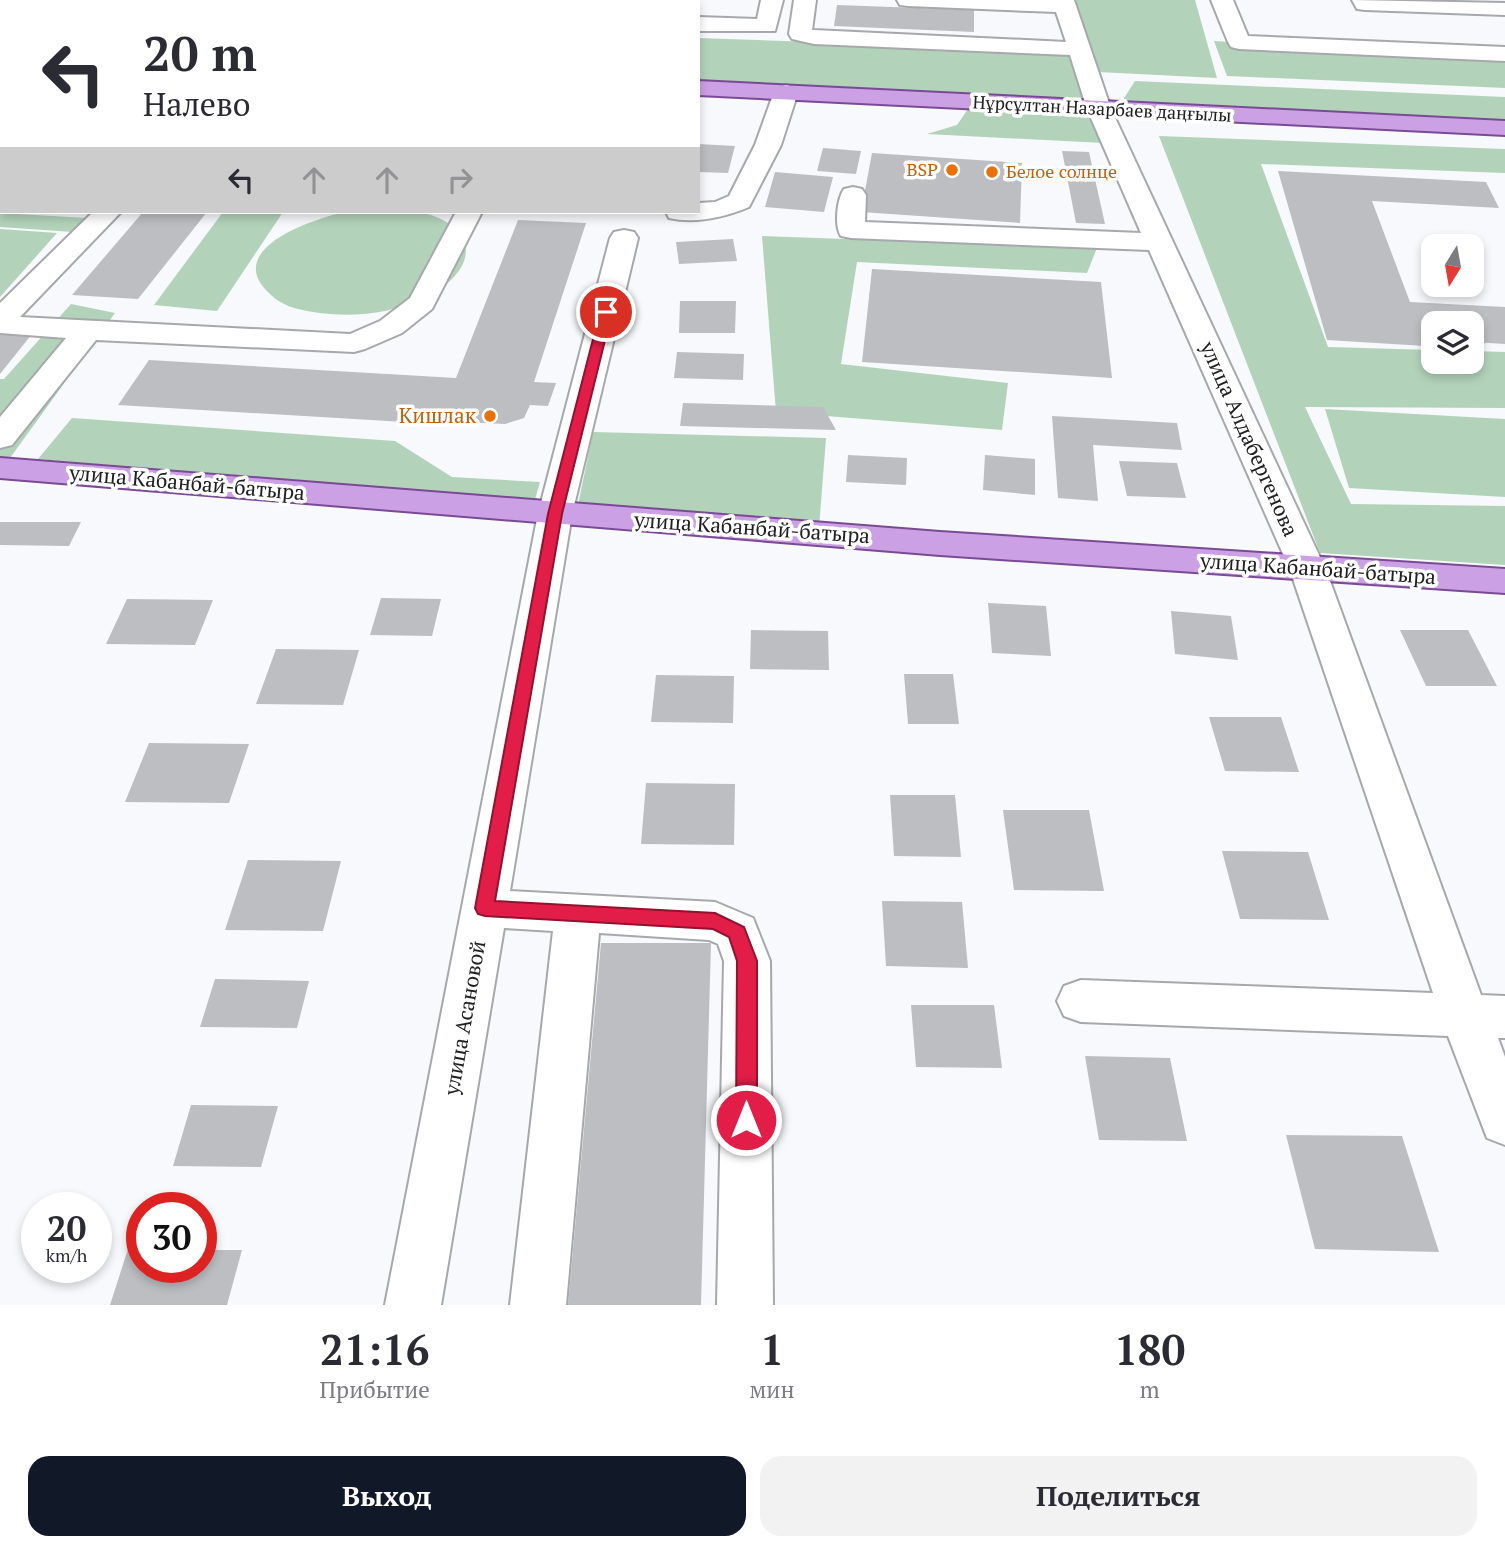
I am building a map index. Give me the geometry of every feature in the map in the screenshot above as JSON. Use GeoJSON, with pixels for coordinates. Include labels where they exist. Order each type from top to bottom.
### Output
{"type":"FeatureCollection","features":[{"type":"Feature","properties":{"kind":"main road","name":"Нұрсұлтан Назарбаев даңғылы"},"geometry":{"type":"LineString","coordinates":[[700,88],[1505,128]]}},
{"type":"Feature","properties":{"kind":"main road","name":"улица Кабанбай-батыра"},"geometry":{"type":"LineString","coordinates":[[0,468],[555,514],[1308,570],[1505,581]]}},
{"type":"Feature","properties":{"kind":"street"},"geometry":{"type":"LineString","coordinates":[[700,24],[767,26],[772,0]]}},
{"type":"Feature","properties":{"kind":"street"},"geometry":{"type":"LineString","coordinates":[[805,0],[800,34],[814,37],[1080,49]]}},
{"type":"Feature","properties":{"kind":"street"},"geometry":{"type":"LineString","coordinates":[[908,0],[1064,3]]}},
{"type":"Feature","properties":{"kind":"street"},"geometry":{"type":"LineString","coordinates":[[1222,0],[1239,42],[1505,54]]}},
{"type":"Feature","properties":{"kind":"street"},"geometry":{"type":"LineString","coordinates":[[1363,0],[1365,4],[1505,9]]}},
{"type":"Feature","properties":{"kind":"street","name":"улица Алдабергенова"},"geometry":{"type":"LineString","coordinates":[[1064,3],[1099,109],[1308,570],[1485,1016],[1505,1121]]}},
{"type":"Feature","properties":{"kind":"street"},"geometry":{"type":"LineString","coordinates":[[700,211],[719,210],[740,201],[768,145],[786,92]]}},
{"type":"Feature","properties":{"kind":"street"},"geometry":{"type":"LineString","coordinates":[[852,195],[851,230],[1159,242]]}},
{"type":"Feature","properties":{"kind":"street"},"geometry":{"type":"LineString","coordinates":[[0,322],[106,214]]}},
{"type":"Feature","properties":{"kind":"street"},"geometry":{"type":"LineString","coordinates":[[0,322],[88,331],[354,343],[391,327],[422,303],[468,214]]}},
{"type":"Feature","properties":{"kind":"street","name":"улица Асановой"},"geometry":{"type":"LineString","coordinates":[[413,1305],[555,514],[624,239]]}},
{"type":"Feature","properties":{"kind":"street"},"geometry":{"type":"LineString","coordinates":[[0,438],[88,331]]}},
{"type":"Feature","properties":{"kind":"street"},"geometry":{"type":"LineString","coordinates":[[485,908],[715,921],[737,932],[747,961],[745,1305]]}},
{"type":"Feature","properties":{"kind":"street"},"geometry":{"type":"LineString","coordinates":[[538,1305],[578,913]]}},
{"type":"Feature","properties":{"kind":"street"},"geometry":{"type":"LineString","coordinates":[[1081,1001],[1485,1016]]}},
{"type":"Feature","properties":{"kind":"green space"},"geometry":{"type":"Polygon","coordinates":[[[1074,0],[1195,0],[1217,78],[1098,72],[1074,0]]]}},
{"type":"Feature","properties":{"kind":"green space"},"geometry":{"type":"Polygon","coordinates":[[[700,38],[1069,51],[1084,101],[700,83],[700,38]]]}},
{"type":"Feature","properties":{"kind":"green space"},"geometry":{"type":"Polygon","coordinates":[[[1214,41],[1505,57],[1505,88],[1227,76],[1214,41]]]}},
{"type":"Feature","properties":{"kind":"green space"},"geometry":{"type":"Polygon","coordinates":[[[1135,81],[1505,97],[1505,123],[1121,103],[1135,81]]]}},
{"type":"Feature","properties":{"kind":"green space"},"geometry":{"type":"Polygon","coordinates":[[[968,109],[1094,113],[1104,143],[927,134],[957,125],[968,109]]]}},
{"type":"Feature","properties":{"kind":"green space"},"geometry":{"type":"Polygon","coordinates":[[[1159,136],[1505,149],[1505,173],[1261,164],[1328,347],[1421,350],[1421,374],[1484,374],[1484,351],[1505,352],[1505,408],[1305,407],[1351,504],[1505,506],[1505,565],[1320,553],[1159,136]]]}},
{"type":"Feature","properties":{"kind":"green space"},"geometry":{"type":"Polygon","coordinates":[[[0,214],[88,218],[73,232],[0,227],[0,214]]]}},
{"type":"Feature","properties":{"kind":"green space"},"geometry":{"type":"Polygon","coordinates":[[[222,214],[282,214],[217,311],[154,305],[222,214]]]}},
{"type":"Feature","properties":{"kind":"green space"},"geometry":{"type":"Polygon","coordinates":[[[338,214],[426,214],[455,228],[463,239],[466,251],[463,264],[442,288],[424,298],[393,309],[343,315],[310,312],[289,306],[271,295],[261,284],[256,270],[259,257],[269,245],[284,235],[338,214]]]}},
{"type":"Feature","properties":{"kind":"green space"},"geometry":{"type":"Polygon","coordinates":[[[0,229],[57,233],[0,297],[0,229]]]}},
{"type":"Feature","properties":{"kind":"green space"},"geometry":{"type":"Polygon","coordinates":[[[762,236],[1097,248],[1087,273],[857,262],[841,364],[1008,383],[1002,430],[776,412],[762,236]]]}},
{"type":"Feature","properties":{"kind":"green space"},"geometry":{"type":"Polygon","coordinates":[[[71,304],[115,313],[10,458],[0,458],[0,379],[4,379],[71,304]]]}},
{"type":"Feature","properties":{"kind":"green space"},"geometry":{"type":"Polygon","coordinates":[[[1325,409],[1505,419],[1505,497],[1349,488],[1325,409]]]}},
{"type":"Feature","properties":{"kind":"green space"},"geometry":{"type":"Polygon","coordinates":[[[72,418],[395,441],[452,477],[540,482],[534,503],[38,459],[72,418]]]}},
{"type":"Feature","properties":{"kind":"green space"},"geometry":{"type":"Polygon","coordinates":[[[593,432],[826,438],[819,528],[578,505],[593,432]]]}},
{"type":"Feature","properties":{"kind":"building"},"geometry":{"type":"Polygon","coordinates":[[[837,5],[974,10],[974,32],[834,26],[837,5]]]}},
{"type":"Feature","properties":{"kind":"building"},"geometry":{"type":"Polygon","coordinates":[[[700,144],[735,146],[728,173],[700,172],[700,144]]]}},
{"type":"Feature","properties":{"kind":"building"},"geometry":{"type":"Polygon","coordinates":[[[823,148],[861,151],[856,174],[817,171],[823,148]]]}},
{"type":"Feature","properties":{"kind":"building"},"geometry":{"type":"Polygon","coordinates":[[[1062,151],[1089,152],[1105,224],[1076,223],[1062,151]]]}},
{"type":"Feature","properties":{"kind":"building"},"geometry":{"type":"Polygon","coordinates":[[[872,153],[1022,163],[1020,223],[861,212],[872,153]]]}},
{"type":"Feature","properties":{"kind":"building"},"geometry":{"type":"Polygon","coordinates":[[[1278,171],[1486,182],[1499,208],[1372,201],[1410,302],[1505,307],[1505,344],[1484,343],[1484,311],[1421,311],[1421,346],[1327,340],[1278,171]]]}},
{"type":"Feature","properties":{"kind":"building"},"geometry":{"type":"Polygon","coordinates":[[[775,172],[833,177],[824,212],[765,207],[775,172]]]}},
{"type":"Feature","properties":{"kind":"building"},"geometry":{"type":"Polygon","coordinates":[[[141,214],[205,214],[138,299],[72,295],[141,214]]]}},
{"type":"Feature","properties":{"kind":"building"},"geometry":{"type":"Polygon","coordinates":[[[518,220],[586,223],[534,382],[556,383],[548,406],[530,405],[524,418],[505,424],[439,421],[438,424],[118,405],[149,360],[456,378],[518,220]]]}},
{"type":"Feature","properties":{"kind":"building"},"geometry":{"type":"Polygon","coordinates":[[[733,239],[737,261],[679,264],[676,242],[733,239]]]}},
{"type":"Feature","properties":{"kind":"building"},"geometry":{"type":"Polygon","coordinates":[[[872,269],[1101,282],[1112,378],[862,362],[872,269]]]}},
{"type":"Feature","properties":{"kind":"building"},"geometry":{"type":"Polygon","coordinates":[[[680,301],[736,301],[735,333],[679,333],[680,301]]]}},
{"type":"Feature","properties":{"kind":"building"},"geometry":{"type":"Polygon","coordinates":[[[0,327],[36,329],[0,374],[0,327]]]}},
{"type":"Feature","properties":{"kind":"building"},"geometry":{"type":"Polygon","coordinates":[[[677,352],[744,354],[743,380],[674,378],[677,352]]]}},
{"type":"Feature","properties":{"kind":"building"},"geometry":{"type":"Polygon","coordinates":[[[683,403],[823,407],[836,430],[680,426],[683,403]]]}},
{"type":"Feature","properties":{"kind":"building"},"geometry":{"type":"Polygon","coordinates":[[[1052,416],[1177,423],[1182,450],[1093,445],[1098,501],[1058,498],[1052,416]]]}},
{"type":"Feature","properties":{"kind":"building"},"geometry":{"type":"Polygon","coordinates":[[[848,455],[907,458],[906,485],[846,482],[848,455]]]}},
{"type":"Feature","properties":{"kind":"building"},"geometry":{"type":"Polygon","coordinates":[[[985,455],[1035,459],[1035,495],[983,490],[985,455]]]}},
{"type":"Feature","properties":{"kind":"building"},"geometry":{"type":"Polygon","coordinates":[[[1119,461],[1177,463],[1186,498],[1127,496],[1119,461]]]}},
{"type":"Feature","properties":{"kind":"building"},"geometry":{"type":"Polygon","coordinates":[[[0,522],[81,522],[69,546],[0,545],[0,522]]]}},
{"type":"Feature","properties":{"kind":"building"},"geometry":{"type":"Polygon","coordinates":[[[381,598],[441,599],[432,636],[370,635],[381,598]]]}},
{"type":"Feature","properties":{"kind":"building"},"geometry":{"type":"Polygon","coordinates":[[[127,599],[213,600],[195,645],[106,644],[127,599]]]}},
{"type":"Feature","properties":{"kind":"building"},"geometry":{"type":"Polygon","coordinates":[[[988,603],[1046,606],[1051,656],[992,653],[988,603]]]}},
{"type":"Feature","properties":{"kind":"building"},"geometry":{"type":"Polygon","coordinates":[[[1171,611],[1231,616],[1238,660],[1175,654],[1171,611]]]}},
{"type":"Feature","properties":{"kind":"building"},"geometry":{"type":"Polygon","coordinates":[[[751,630],[828,631],[829,670],[750,669],[751,630]]]}},
{"type":"Feature","properties":{"kind":"building"},"geometry":{"type":"Polygon","coordinates":[[[1400,630],[1468,630],[1497,686],[1426,686],[1400,630]]]}},
{"type":"Feature","properties":{"kind":"building"},"geometry":{"type":"Polygon","coordinates":[[[276,649],[359,650],[343,705],[256,704],[276,649]]]}},
{"type":"Feature","properties":{"kind":"building"},"geometry":{"type":"Polygon","coordinates":[[[904,674],[953,674],[959,724],[908,724],[904,674]]]}},
{"type":"Feature","properties":{"kind":"building"},"geometry":{"type":"Polygon","coordinates":[[[656,675],[734,676],[733,723],[651,722],[656,675]]]}},
{"type":"Feature","properties":{"kind":"building"},"geometry":{"type":"Polygon","coordinates":[[[1209,717],[1281,717],[1299,772],[1225,771],[1209,717]]]}},
{"type":"Feature","properties":{"kind":"building"},"geometry":{"type":"Polygon","coordinates":[[[149,743],[249,744],[229,803],[125,802],[149,743]]]}},
{"type":"Feature","properties":{"kind":"building"},"geometry":{"type":"Polygon","coordinates":[[[646,783],[735,784],[734,845],[641,844],[646,783]]]}},
{"type":"Feature","properties":{"kind":"building"},"geometry":{"type":"Polygon","coordinates":[[[890,795],[955,795],[961,857],[894,856],[890,795]]]}},
{"type":"Feature","properties":{"kind":"building"},"geometry":{"type":"Polygon","coordinates":[[[1003,810],[1089,810],[1104,891],[1014,890],[1003,810]]]}},
{"type":"Feature","properties":{"kind":"building"},"geometry":{"type":"Polygon","coordinates":[[[1222,851],[1308,852],[1329,920],[1240,919],[1222,851]]]}},
{"type":"Feature","properties":{"kind":"building"},"geometry":{"type":"Polygon","coordinates":[[[248,860],[341,861],[323,931],[225,930],[248,860]]]}},
{"type":"Feature","properties":{"kind":"building"},"geometry":{"type":"Polygon","coordinates":[[[882,901],[962,902],[968,968],[886,966],[882,901]]]}},
{"type":"Feature","properties":{"kind":"building"},"geometry":{"type":"Polygon","coordinates":[[[601,943],[711,943],[701,1305],[568,1305],[601,943]]]}},
{"type":"Feature","properties":{"kind":"building"},"geometry":{"type":"Polygon","coordinates":[[[215,979],[309,981],[297,1028],[200,1027],[215,979]]]}},
{"type":"Feature","properties":{"kind":"building"},"geometry":{"type":"Polygon","coordinates":[[[911,1005],[994,1005],[1002,1068],[916,1067],[911,1005]]]}},
{"type":"Feature","properties":{"kind":"building"},"geometry":{"type":"Polygon","coordinates":[[[1085,1056],[1170,1058],[1187,1141],[1099,1140],[1085,1056]]]}},
{"type":"Feature","properties":{"kind":"building"},"geometry":{"type":"Polygon","coordinates":[[[191,1105],[278,1106],[261,1167],[173,1166],[191,1105]]]}},
{"type":"Feature","properties":{"kind":"building"},"geometry":{"type":"Polygon","coordinates":[[[1286,1135],[1402,1136],[1439,1252],[1315,1249],[1286,1135]]]}},
{"type":"Feature","properties":{"kind":"building"},"geometry":{"type":"Polygon","coordinates":[[[217,1250],[242,1250],[227,1305],[110,1305],[126,1255],[126,1283],[217,1283],[217,1250]]]}},
{"type":"Feature","properties":{"kind":"place","name":"BSP"},"geometry":{"type":"Point","coordinates":[952,170]}},
{"type":"Feature","properties":{"kind":"place","name":"Белое солнце"},"geometry":{"type":"Point","coordinates":[992,172]}},
{"type":"Feature","properties":{"kind":"place","name":"Кишлак"},"geometry":{"type":"Point","coordinates":[490,416]}},
{"type":"Feature","properties":{"kind":"route"},"geometry":{"type":"LineString","coordinates":[[606,312],[555,514],[485,908],[715,921],[737,932],[747,961],[746,1120]]}}]}
